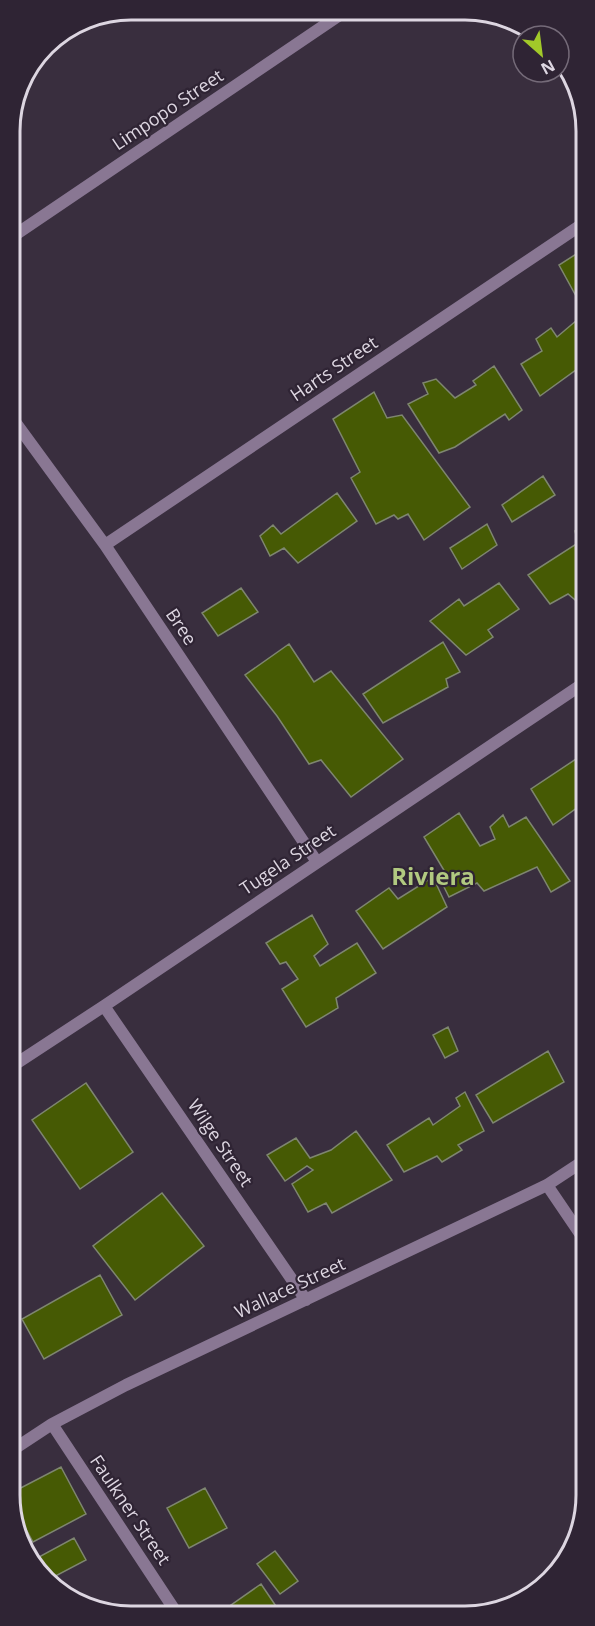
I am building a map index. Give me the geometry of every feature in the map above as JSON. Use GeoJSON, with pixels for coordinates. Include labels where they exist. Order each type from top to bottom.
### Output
{"type":"FeatureCollection","features":[{"type":"Feature","properties":{"kind":"street","name":"Limpopo Street"},"geometry":{"type":"LineString","coordinates":[[20,232],[332,20]]}},
{"type":"Feature","properties":{"kind":"street","name":"Harts Street"},"geometry":{"type":"LineString","coordinates":[[105,545],[576,228]]}},
{"type":"Feature","properties":{"kind":"street","name":"Bree"},"geometry":{"type":"LineString","coordinates":[[20,430],[105,545],[317,862]]}},
{"type":"Feature","properties":{"kind":"street","name":"Tugela Street"},"geometry":{"type":"LineString","coordinates":[[20,1061],[576,689]]}},
{"type":"Feature","properties":{"kind":"street","name":"Wilge Street"},"geometry":{"type":"LineString","coordinates":[[104,1006],[306,1300]]}},
{"type":"Feature","properties":{"kind":"street","name":"Wallace Street"},"geometry":{"type":"LineString","coordinates":[[20,1445],[52,1424],[126,1386],[547,1185],[575,1166]]}},
{"type":"Feature","properties":{"kind":"street"},"geometry":{"type":"LineString","coordinates":[[547,1185],[575,1227]]}},
{"type":"Feature","properties":{"kind":"street","name":"Faulkner Street"},"geometry":{"type":"LineString","coordinates":[[52,1424],[172,1606]]}},
{"type":"Feature","properties":{"kind":"building"},"geometry":{"type":"Polygon","coordinates":[[[576,254],[576,296],[559,265],[576,254]]]}},
{"type":"Feature","properties":{"kind":"building"},"geometry":{"type":"Polygon","coordinates":[[[576,321],[576,370],[540,396],[521,364],[542,351],[536,339],[551,328],[557,337],[576,321]]]}},
{"type":"Feature","properties":{"kind":"building"},"geometry":{"type":"Polygon","coordinates":[[[494,366],[522,410],[509,420],[505,414],[455,447],[439,453],[408,404],[428,394],[423,383],[436,379],[455,398],[476,385],[473,381],[494,366]]]}},
{"type":"Feature","properties":{"kind":"building"},"geometry":{"type":"Polygon","coordinates":[[[374,392],[387,418],[402,415],[470,507],[424,540],[408,514],[398,519],[394,515],[376,524],[351,478],[360,472],[333,419],[374,392]]]}},
{"type":"Feature","properties":{"kind":"building"},"geometry":{"type":"Polygon","coordinates":[[[543,476],[555,495],[512,522],[502,505],[543,476]]]}},
{"type":"Feature","properties":{"kind":"building"},"geometry":{"type":"Polygon","coordinates":[[[337,493],[357,521],[298,563],[284,548],[270,556],[260,536],[273,525],[281,534],[337,493]]]}},
{"type":"Feature","properties":{"kind":"building"},"geometry":{"type":"Polygon","coordinates":[[[487,524],[497,545],[462,569],[450,548],[487,524]]]}},
{"type":"Feature","properties":{"kind":"building"},"geometry":{"type":"Polygon","coordinates":[[[576,544],[576,600],[568,594],[550,604],[528,575],[576,544]]]}},
{"type":"Feature","properties":{"kind":"building"},"geometry":{"type":"Polygon","coordinates":[[[499,583],[519,609],[488,630],[493,637],[466,655],[430,621],[459,599],[464,606],[499,583]]]}},
{"type":"Feature","properties":{"kind":"building"},"geometry":{"type":"Polygon","coordinates":[[[241,588],[258,612],[218,636],[202,613],[241,588]]]}},
{"type":"Feature","properties":{"kind":"building"},"geometry":{"type":"Polygon","coordinates":[[[443,642],[460,672],[446,679],[448,687],[383,723],[363,694],[443,642]]]}},
{"type":"Feature","properties":{"kind":"building"},"geometry":{"type":"Polygon","coordinates":[[[289,644],[314,682],[331,671],[403,759],[351,797],[321,760],[309,764],[277,716],[245,675],[289,644]]]}},
{"type":"Feature","properties":{"kind":"building"},"geometry":{"type":"Polygon","coordinates":[[[576,759],[576,809],[553,825],[531,789],[576,759]]]}},
{"type":"Feature","properties":{"kind":"building"},"geometry":{"type":"Polygon","coordinates":[[[459,813],[480,846],[495,839],[490,827],[503,815],[509,827],[526,817],[570,881],[551,892],[537,867],[484,891],[477,883],[449,897],[438,875],[445,872],[424,837],[459,813]]]}},
{"type":"Feature","properties":{"kind":"building"},"geometry":{"type":"Polygon","coordinates":[[[433,877],[447,907],[383,949],[356,911],[389,888],[398,899],[433,877]]]}},
{"type":"Feature","properties":{"kind":"building"},"geometry":{"type":"Polygon","coordinates":[[[312,915],[328,944],[314,956],[320,966],[357,943],[376,973],[336,998],[338,1008],[306,1027],[282,989],[298,979],[286,962],[280,964],[266,943],[312,915]]]}},
{"type":"Feature","properties":{"kind":"building"},"geometry":{"type":"Polygon","coordinates":[[[448,1027],[458,1051],[445,1058],[433,1035],[448,1027]]]}},
{"type":"Feature","properties":{"kind":"building"},"geometry":{"type":"Polygon","coordinates":[[[548,1051],[564,1082],[493,1123],[476,1095],[548,1051]]]}},
{"type":"Feature","properties":{"kind":"building"},"geometry":{"type":"Polygon","coordinates":[[[86,1083],[133,1152],[80,1189],[32,1120],[86,1083]]]}},
{"type":"Feature","properties":{"kind":"building"},"geometry":{"type":"Polygon","coordinates":[[[465,1092],[484,1131],[458,1145],[462,1150],[442,1162],[437,1156],[404,1172],[387,1145],[429,1118],[433,1125],[460,1106],[456,1098],[465,1092]]]}},
{"type":"Feature","properties":{"kind":"building"},"geometry":{"type":"Polygon","coordinates":[[[356,1131],[392,1180],[332,1213],[326,1203],[308,1212],[292,1184],[313,1170],[307,1166],[285,1181],[267,1155],[296,1138],[310,1158],[331,1150],[356,1131]]]}},
{"type":"Feature","properties":{"kind":"building"},"geometry":{"type":"Polygon","coordinates":[[[162,1193],[204,1246],[135,1300],[93,1246],[162,1193]]]}},
{"type":"Feature","properties":{"kind":"building"},"geometry":{"type":"Polygon","coordinates":[[[100,1275],[122,1315],[44,1359],[22,1319],[100,1275]]]}},
{"type":"Feature","properties":{"kind":"building"},"geometry":{"type":"Polygon","coordinates":[[[61,1467],[86,1514],[33,1542],[23,1524],[20,1488],[61,1467]]]}},
{"type":"Feature","properties":{"kind":"building"},"geometry":{"type":"Polygon","coordinates":[[[205,1488],[227,1528],[189,1548],[167,1508],[205,1488]]]}},
{"type":"Feature","properties":{"kind":"building"},"geometry":{"type":"Polygon","coordinates":[[[74,1538],[86,1560],[55,1576],[38,1557],[74,1538]]]}},
{"type":"Feature","properties":{"kind":"building"},"geometry":{"type":"Polygon","coordinates":[[[275,1551],[298,1581],[280,1594],[257,1564],[275,1551]]]}},
{"type":"Feature","properties":{"kind":"building"},"geometry":{"type":"Polygon","coordinates":[[[261,1584],[276,1606],[230,1606],[261,1584]]]}},
{"type":"Feature","properties":{"kind":"district","name":"Riviera"},"geometry":{"type":"Point","coordinates":[433,877]}}]}
